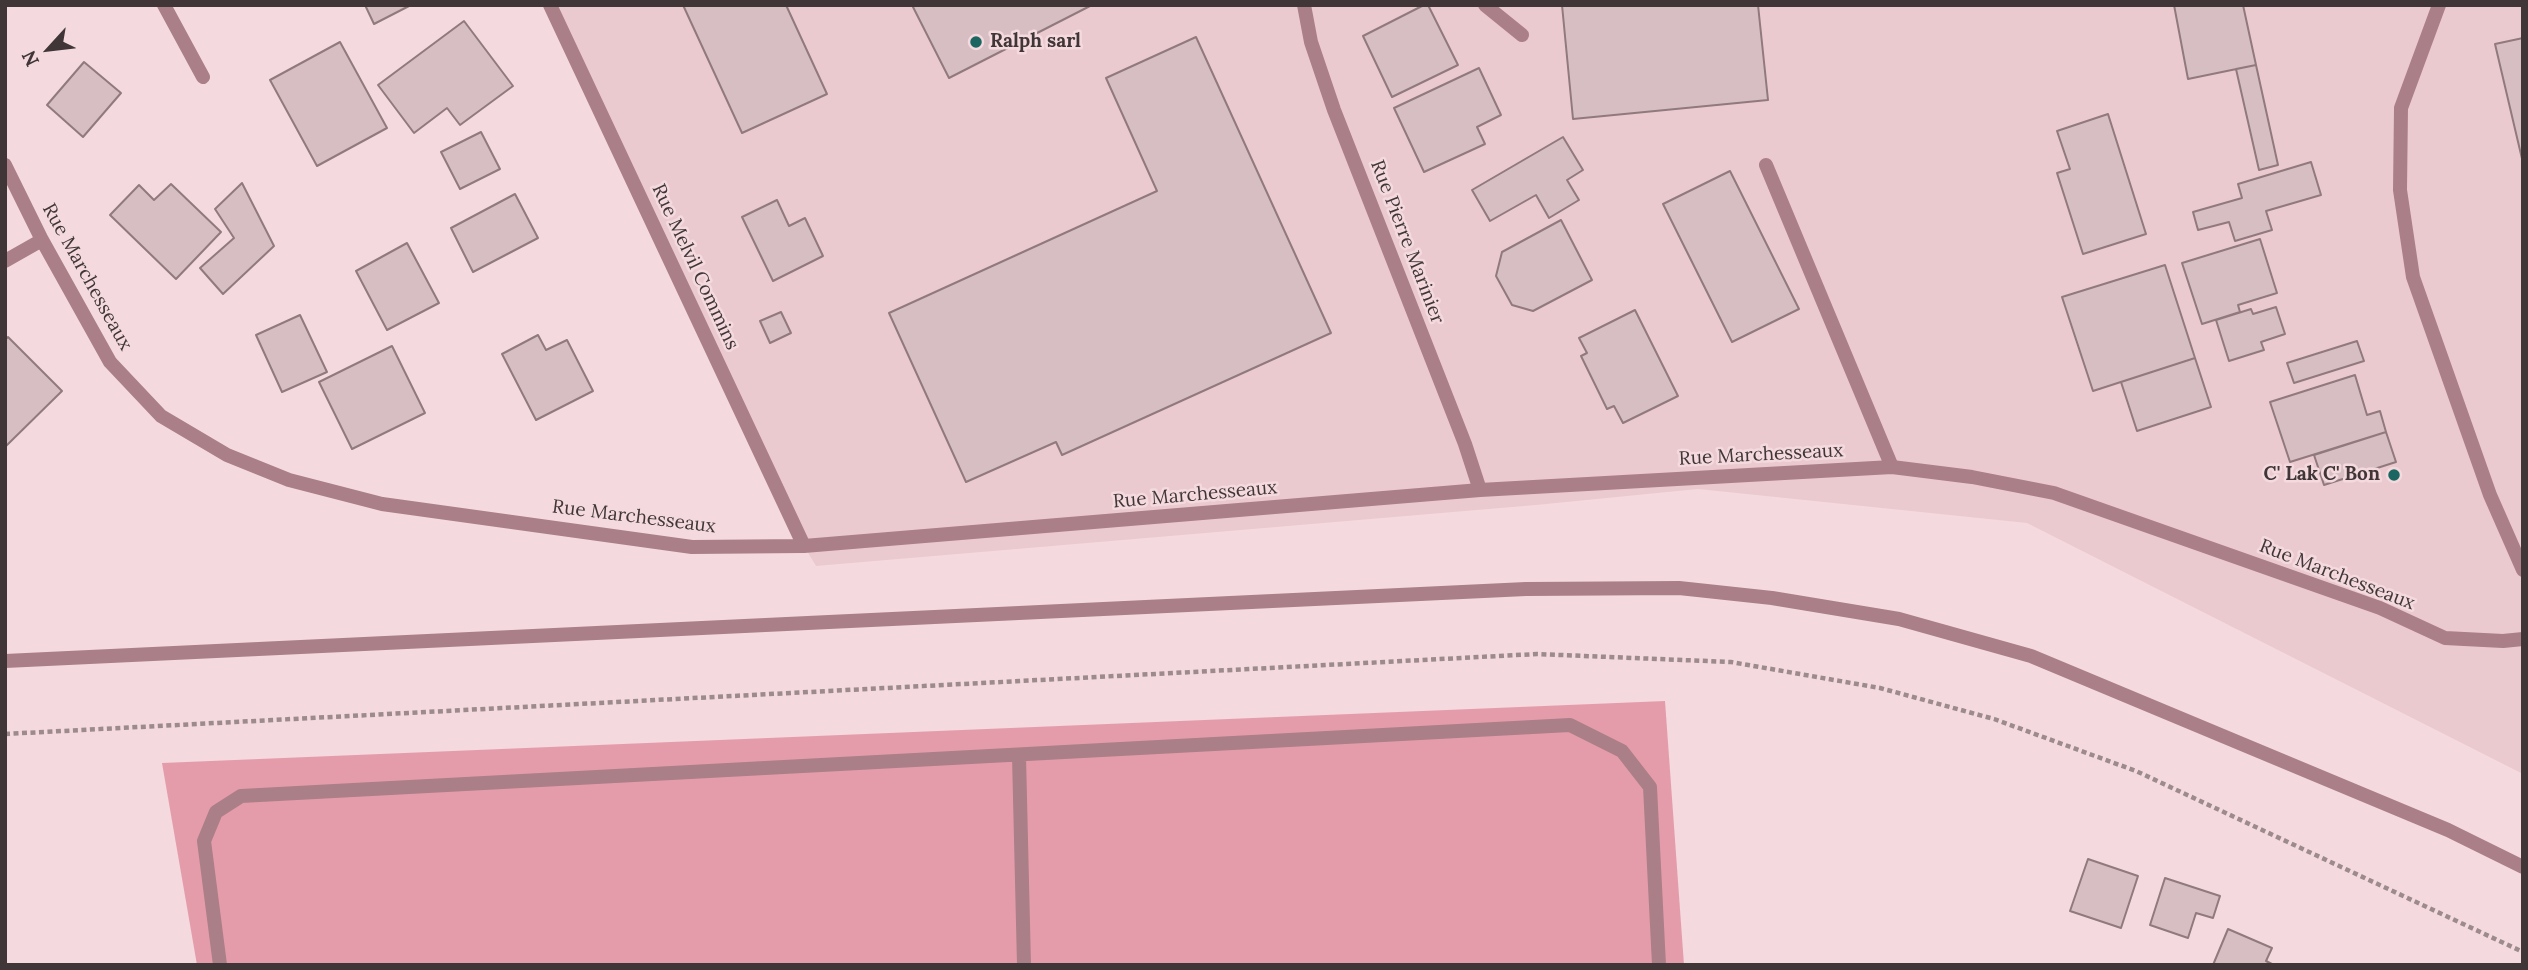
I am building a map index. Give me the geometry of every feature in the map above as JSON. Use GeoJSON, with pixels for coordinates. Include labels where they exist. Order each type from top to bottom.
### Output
{"type":"FeatureCollection","features":[{"type":"Feature","properties":{"kind":"street"},"geometry":{"type":"LineString","coordinates":[[163,5],[203,77]]}},
{"type":"Feature","properties":{"kind":"street","name":"Rue Melvil Commins"},"geometry":{"type":"LineString","coordinates":[[550,5],[804,546]]}},
{"type":"Feature","properties":{"kind":"street","name":"Rue Pierre Marinier"},"geometry":{"type":"LineString","coordinates":[[1304,5],[1311,42],[1334,110],[1460,432],[1480,490]]}},
{"type":"Feature","properties":{"kind":"street"},"geometry":{"type":"LineString","coordinates":[[1485,5],[1522,35]]}},
{"type":"Feature","properties":{"kind":"street"},"geometry":{"type":"LineString","coordinates":[[2439,5],[2401,108],[2400,190],[2407,240],[2413,277],[2490,495],[2523,570]]}},
{"type":"Feature","properties":{"kind":"street","name":"Rue Marchesseaux"},"geometry":{"type":"LineString","coordinates":[[5,165],[42,240],[110,362],[161,416],[227,455],[289,480],[382,504],[692,547],[804,546],[1480,490],[1892,467],[1972,477],[2054,494],[2380,608],[2445,638],[2503,641],[2523,639]]}},
{"type":"Feature","properties":{"kind":"street"},"geometry":{"type":"LineString","coordinates":[[1766,165],[1892,467]]}},
{"type":"Feature","properties":{"kind":"street"},"geometry":{"type":"LineString","coordinates":[[5,261],[42,240]]}},
{"type":"Feature","properties":{"kind":"street"},"geometry":{"type":"LineString","coordinates":[[5,661],[1526,589],[1679,588],[1772,598],[1899,619],[2031,656],[2448,830],[2523,867]]}},
{"type":"Feature","properties":{"kind":"street"},"geometry":{"type":"LineString","coordinates":[[220,965],[204,841],[216,812],[241,796],[1570,725],[1622,751],[1650,787],[1659,965]]}},
{"type":"Feature","properties":{"kind":"street"},"geometry":{"type":"LineString","coordinates":[[1019,756],[1024,965]]}},
{"type":"Feature","properties":{"kind":"shaded area"},"geometry":{"type":"Polygon","coordinates":[[[550,5],[2523,5],[2523,774],[2027,523],[1698,489],[816,566],[804,546],[550,5]]]}},
{"type":"Feature","properties":{"kind":"shaded area"},"geometry":{"type":"Polygon","coordinates":[[[1665,701],[1684,965],[197,965],[162,763],[1665,701]]]}},
{"type":"Feature","properties":{"kind":"building"},"geometry":{"type":"Polygon","coordinates":[[[365,5],[411,5],[374,24],[365,5]]]}},
{"type":"Feature","properties":{"kind":"building"},"geometry":{"type":"Polygon","coordinates":[[[683,5],[786,5],[827,94],[742,133],[683,5]]]}},
{"type":"Feature","properties":{"kind":"building","name":"Ralph sarl"},"geometry":{"type":"Polygon","coordinates":[[[912,5],[1092,5],[949,78],[912,5]]]}},
{"type":"Feature","properties":{"kind":"building"},"geometry":{"type":"Polygon","coordinates":[[[1428,5],[1458,65],[1392,97],[1363,36],[1428,5]]]}},
{"type":"Feature","properties":{"kind":"building"},"geometry":{"type":"Polygon","coordinates":[[[1562,5],[1758,5],[1768,100],[1573,119],[1562,5]]]}},
{"type":"Feature","properties":{"kind":"building"},"geometry":{"type":"Polygon","coordinates":[[[2174,5],[2243,5],[2256,65],[2188,79],[2174,5]]]}},
{"type":"Feature","properties":{"kind":"building"},"geometry":{"type":"Polygon","coordinates":[[[464,21],[513,86],[460,125],[447,108],[414,133],[378,85],[464,21]]]}},
{"type":"Feature","properties":{"kind":"building"},"geometry":{"type":"Polygon","coordinates":[[[1196,37],[1331,333],[1062,455],[1056,442],[966,482],[889,313],[1157,191],[1106,78],[1196,37]]]}},
{"type":"Feature","properties":{"kind":"building"},"geometry":{"type":"Polygon","coordinates":[[[2523,38],[2523,163],[2495,44],[2523,38]]]}},
{"type":"Feature","properties":{"kind":"building"},"geometry":{"type":"Polygon","coordinates":[[[340,42],[387,128],[317,166],[270,80],[340,42]]]}},
{"type":"Feature","properties":{"kind":"building"},"geometry":{"type":"Polygon","coordinates":[[[84,62],[121,93],[83,137],[47,105],[84,62]]]}},
{"type":"Feature","properties":{"kind":"building"},"geometry":{"type":"Polygon","coordinates":[[[2256,65],[2278,165],[2259,170],[2236,69],[2256,65]]]}},
{"type":"Feature","properties":{"kind":"building"},"geometry":{"type":"Polygon","coordinates":[[[1479,68],[1501,115],[1477,127],[1485,144],[1424,172],[1394,108],[1479,68]]]}},
{"type":"Feature","properties":{"kind":"building"},"geometry":{"type":"Polygon","coordinates":[[[2108,114],[2146,234],[2083,254],[2057,173],[2070,169],[2057,131],[2108,114]]]}},
{"type":"Feature","properties":{"kind":"building"},"geometry":{"type":"Polygon","coordinates":[[[481,132],[500,169],[460,189],[441,152],[481,132]]]}},
{"type":"Feature","properties":{"kind":"building"},"geometry":{"type":"Polygon","coordinates":[[[1563,137],[1583,170],[1567,180],[1579,200],[1549,218],[1536,195],[1490,221],[1472,190],[1563,137]]]}},
{"type":"Feature","properties":{"kind":"building"},"geometry":{"type":"Polygon","coordinates":[[[2311,162],[2321,195],[2266,211],[2272,230],[2235,241],[2229,222],[2198,230],[2193,212],[2242,198],[2238,184],[2311,162]]]}},
{"type":"Feature","properties":{"kind":"building"},"geometry":{"type":"Polygon","coordinates":[[[1730,171],[1799,309],[1732,342],[1663,204],[1730,171]]]}},
{"type":"Feature","properties":{"kind":"building"},"geometry":{"type":"Polygon","coordinates":[[[242,183],[274,246],[223,294],[200,268],[234,238],[215,209],[242,183]]]}},
{"type":"Feature","properties":{"kind":"building"},"geometry":{"type":"Polygon","coordinates":[[[171,184],[221,232],[176,279],[110,215],[139,185],[154,200],[171,184]]]}},
{"type":"Feature","properties":{"kind":"building"},"geometry":{"type":"Polygon","coordinates":[[[515,194],[538,238],[473,272],[451,228],[515,194]]]}},
{"type":"Feature","properties":{"kind":"building"},"geometry":{"type":"Polygon","coordinates":[[[777,200],[789,226],[805,218],[823,256],[773,281],[742,217],[777,200]]]}},
{"type":"Feature","properties":{"kind":"building"},"geometry":{"type":"Polygon","coordinates":[[[1561,220],[1592,280],[1533,311],[1512,305],[1496,276],[1502,252],[1561,220]]]}},
{"type":"Feature","properties":{"kind":"building"},"geometry":{"type":"Polygon","coordinates":[[[2260,239],[2277,293],[2238,305],[2240,312],[2202,324],[2182,263],[2260,239]]]}},
{"type":"Feature","properties":{"kind":"building"},"geometry":{"type":"Polygon","coordinates":[[[407,243],[439,303],[387,330],[356,271],[407,243]]]}},
{"type":"Feature","properties":{"kind":"building"},"geometry":{"type":"Polygon","coordinates":[[[2165,265],[2195,358],[2093,391],[2062,297],[2165,265]]]}},
{"type":"Feature","properties":{"kind":"building"},"geometry":{"type":"Polygon","coordinates":[[[2276,307],[2285,334],[2261,342],[2264,350],[2229,361],[2216,320],[2251,309],[2253,314],[2276,307]]]}},
{"type":"Feature","properties":{"kind":"building"},"geometry":{"type":"Polygon","coordinates":[[[1635,310],[1678,396],[1623,423],[1614,406],[1607,409],[1581,356],[1587,353],[1579,338],[1635,310]]]}},
{"type":"Feature","properties":{"kind":"building"},"geometry":{"type":"Polygon","coordinates":[[[781,312],[791,333],[770,343],[760,321],[781,312]]]}},
{"type":"Feature","properties":{"kind":"building"},"geometry":{"type":"Polygon","coordinates":[[[300,315],[327,372],[282,392],[256,335],[300,315]]]}},
{"type":"Feature","properties":{"kind":"building"},"geometry":{"type":"Polygon","coordinates":[[[538,335],[546,350],[567,340],[593,391],[536,420],[502,354],[538,335]]]}},
{"type":"Feature","properties":{"kind":"building"},"geometry":{"type":"Polygon","coordinates":[[[8,337],[62,391],[5,447],[5,340],[8,337]]]}},
{"type":"Feature","properties":{"kind":"building"},"geometry":{"type":"Polygon","coordinates":[[[2357,341],[2364,361],[2294,383],[2287,363],[2357,341]]]}},
{"type":"Feature","properties":{"kind":"building"},"geometry":{"type":"Polygon","coordinates":[[[392,346],[425,413],[352,449],[319,382],[392,346]]]}},
{"type":"Feature","properties":{"kind":"building"},"geometry":{"type":"Polygon","coordinates":[[[2195,358],[2211,407],[2137,431],[2121,382],[2195,358]]]}},
{"type":"Feature","properties":{"kind":"building"},"geometry":{"type":"Polygon","coordinates":[[[2355,375],[2367,415],[2380,411],[2386,432],[2290,462],[2270,402],[2355,375]]]}},
{"type":"Feature","properties":{"kind":"building"},"geometry":{"type":"Polygon","coordinates":[[[2386,432],[2396,462],[2324,485],[2314,455],[2386,432]]]}},
{"type":"Feature","properties":{"kind":"building"},"geometry":{"type":"Polygon","coordinates":[[[2088,859],[2138,876],[2121,928],[2070,911],[2088,859]]]}},
{"type":"Feature","properties":{"kind":"building"},"geometry":{"type":"Polygon","coordinates":[[[2165,878],[2220,896],[2213,918],[2196,913],[2188,938],[2150,925],[2165,878]]]}},
{"type":"Feature","properties":{"kind":"building"},"geometry":{"type":"Polygon","coordinates":[[[2228,929],[2272,948],[2266,961],[2274,965],[2213,965],[2228,929]]]}},
{"type":"Feature","properties":{"kind":"place","name":"Ralph sarl"},"geometry":{"type":"Point","coordinates":[976,42]}},
{"type":"Feature","properties":{"kind":"place","name":"C' Lak C' Bon"},"geometry":{"type":"Point","coordinates":[2394,475]}}]}
